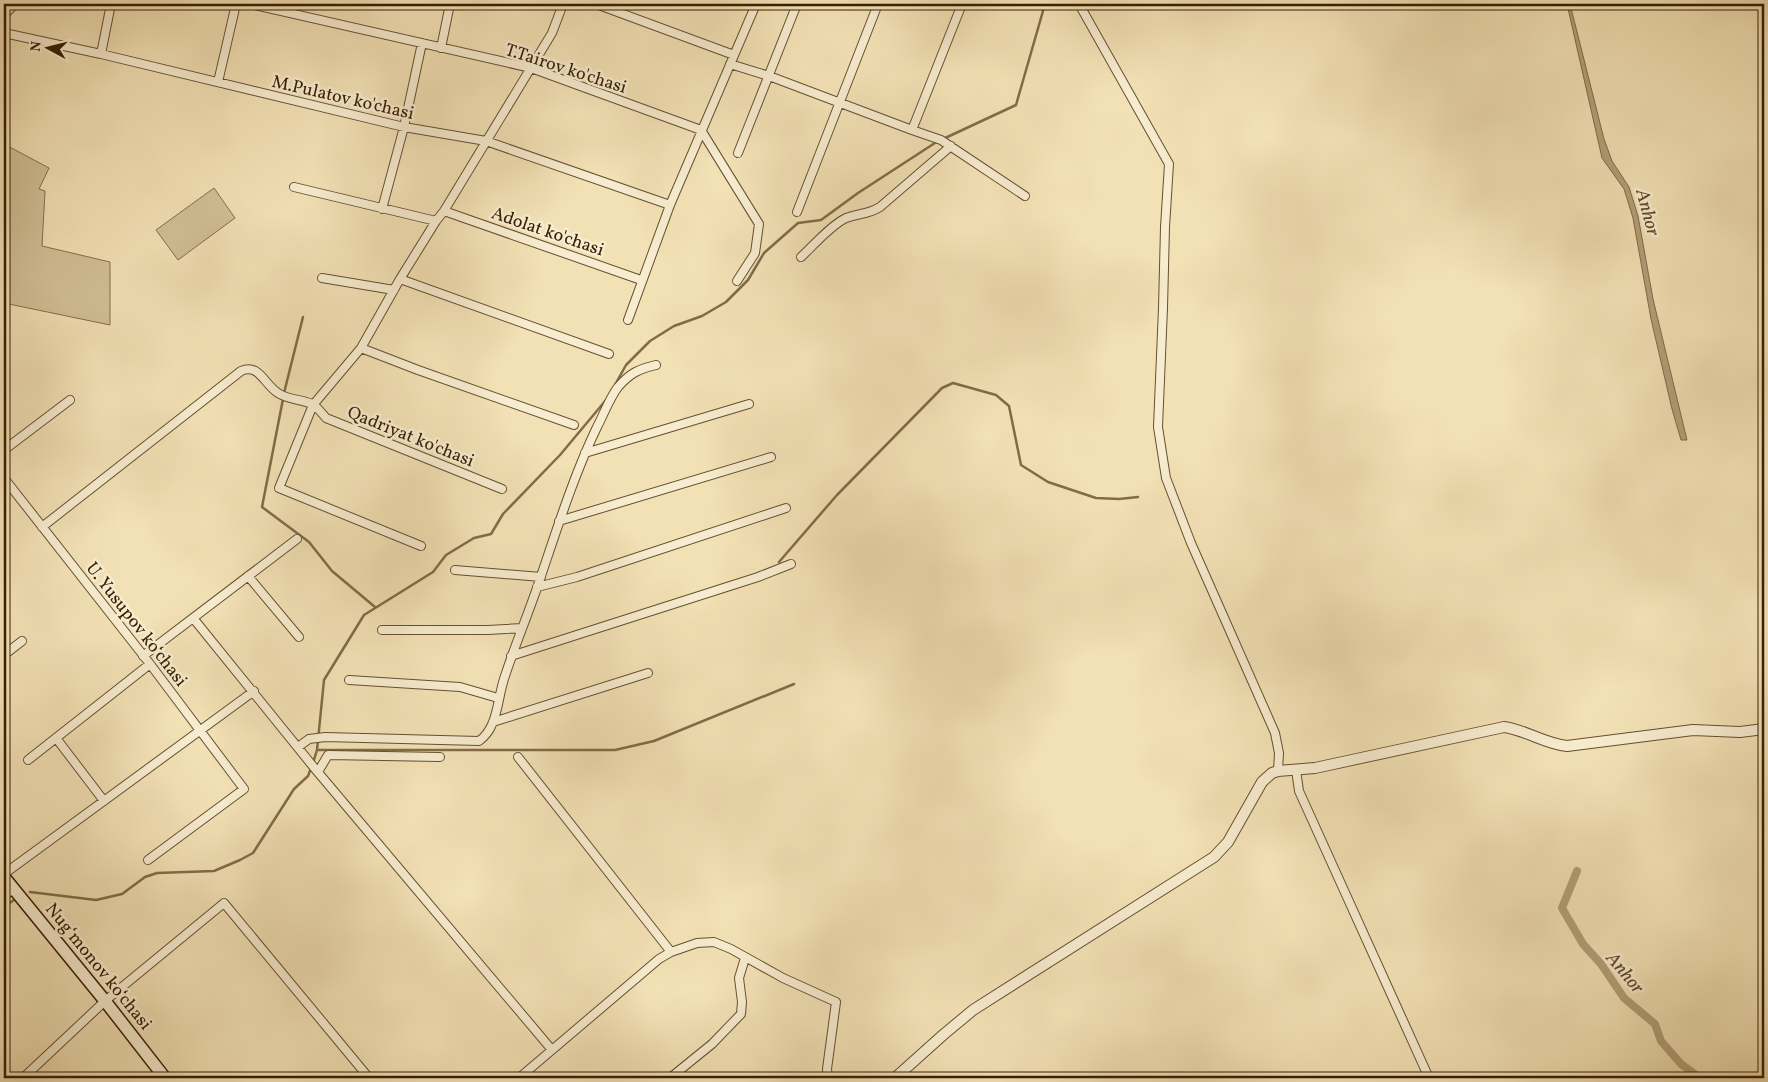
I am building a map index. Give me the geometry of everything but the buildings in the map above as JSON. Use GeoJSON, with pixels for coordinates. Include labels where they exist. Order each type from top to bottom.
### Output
{"type":"FeatureCollection","features":[{"type":"Feature","properties":{"kind":"main road","name":"Nugʻmonov koʻchasi"},"geometry":{"type":"LineString","coordinates":[[4,876],[8,892],[105,1001],[166,1078]]}},
{"type":"Feature","properties":{"kind":"street"},"geometry":{"type":"LineString","coordinates":[[4,15],[15,4]]}},
{"type":"Feature","properties":{"kind":"street"},"geometry":{"type":"LineString","coordinates":[[101,54],[111,4]]}},
{"type":"Feature","properties":{"kind":"street"},"geometry":{"type":"LineString","coordinates":[[218,82],[236,4]]}},
{"type":"Feature","properties":{"kind":"street","name":"T.Tairov ko'chasi"},"geometry":{"type":"LineString","coordinates":[[250,4],[531,68],[701,130]]}},
{"type":"Feature","properties":{"kind":"street"},"geometry":{"type":"LineString","coordinates":[[441,48],[450,4]]}},
{"type":"Feature","properties":{"kind":"street"},"geometry":{"type":"LineString","coordinates":[[422,546],[279,488],[313,405],[361,348],[400,279],[444,211],[552,33],[563,4]]}},
{"type":"Feature","properties":{"kind":"street"},"geometry":{"type":"LineString","coordinates":[[596,4],[734,55]]}},
{"type":"Feature","properties":{"kind":"street"},"geometry":{"type":"LineString","coordinates":[[628,320],[670,204],[756,4]]}},
{"type":"Feature","properties":{"kind":"street"},"geometry":{"type":"LineString","coordinates":[[738,153],[797,4]]}},
{"type":"Feature","properties":{"kind":"street"},"geometry":{"type":"LineString","coordinates":[[797,212],[878,4]]}},
{"type":"Feature","properties":{"kind":"street"},"geometry":{"type":"LineString","coordinates":[[912,130],[962,4]]}},
{"type":"Feature","properties":{"kind":"street"},"geometry":{"type":"LineString","coordinates":[[1079,4],[1170,164],[1165,227],[1164,308],[1158,427],[1166,478],[1191,543],[1275,733],[1279,753],[1278,771]]}},
{"type":"Feature","properties":{"kind":"street","name":"M.Pulatov ko'chasi"},"geometry":{"type":"LineString","coordinates":[[4,33],[101,54],[404,127],[486,141],[670,204]]}},
{"type":"Feature","properties":{"kind":"street"},"geometry":{"type":"LineString","coordinates":[[382,209],[404,127],[422,44]]}},
{"type":"Feature","properties":{"kind":"street"},"geometry":{"type":"LineString","coordinates":[[730,64],[769,76],[940,140],[1025,196]]}},
{"type":"Feature","properties":{"kind":"street"},"geometry":{"type":"LineString","coordinates":[[701,130],[759,224],[755,254],[737,281]]}},
{"type":"Feature","properties":{"kind":"street"},"geometry":{"type":"LineString","coordinates":[[801,257],[838,223],[847,218],[869,214],[880,208],[951,146]]}},
{"type":"Feature","properties":{"kind":"street"},"geometry":{"type":"LineString","coordinates":[[294,187],[436,221]]}},
{"type":"Feature","properties":{"kind":"street","name":"Adolat ko'chasi"},"geometry":{"type":"LineString","coordinates":[[444,211],[641,280]]}},
{"type":"Feature","properties":{"kind":"street"},"geometry":{"type":"LineString","coordinates":[[322,278],[394,290]]}},
{"type":"Feature","properties":{"kind":"street"},"geometry":{"type":"LineString","coordinates":[[400,279],[609,354]]}},
{"type":"Feature","properties":{"kind":"street"},"geometry":{"type":"LineString","coordinates":[[361,348],[574,425]]}},
{"type":"Feature","properties":{"kind":"street"},"geometry":{"type":"LineString","coordinates":[[298,747],[309,739],[325,737],[479,741],[487,735],[493,722],[511,656],[585,453],[613,395],[620,386],[636,371],[656,365]]}},
{"type":"Feature","properties":{"kind":"street"},"geometry":{"type":"LineString","coordinates":[[42,527],[240,371],[247,368],[254,369],[275,392],[284,397],[313,405]]}},
{"type":"Feature","properties":{"kind":"street"},"geometry":{"type":"LineString","coordinates":[[4,450],[70,400]]}},
{"type":"Feature","properties":{"kind":"street"},"geometry":{"type":"LineString","coordinates":[[585,453],[749,404]]}},
{"type":"Feature","properties":{"kind":"street","name":"Qadriyat ko'chasi"},"geometry":{"type":"LineString","coordinates":[[313,405],[326,418],[502,489]]}},
{"type":"Feature","properties":{"kind":"street"},"geometry":{"type":"LineString","coordinates":[[559,521],[771,457]]}},
{"type":"Feature","properties":{"kind":"street","name":"U. Yusupov ko‘chasi"},"geometry":{"type":"LineString","coordinates":[[4,478],[150,664],[244,789],[148,860]]}},
{"type":"Feature","properties":{"kind":"street"},"geometry":{"type":"LineString","coordinates":[[537,587],[577,577],[786,508]]}},
{"type":"Feature","properties":{"kind":"street"},"geometry":{"type":"LineString","coordinates":[[143,656],[297,540]]}},
{"type":"Feature","properties":{"kind":"street"},"geometry":{"type":"LineString","coordinates":[[511,656],[758,577],[791,564]]}},
{"type":"Feature","properties":{"kind":"street"},"geometry":{"type":"LineString","coordinates":[[455,570],[541,577]]}},
{"type":"Feature","properties":{"kind":"street"},"geometry":{"type":"LineString","coordinates":[[248,576],[299,637]]}},
{"type":"Feature","properties":{"kind":"street"},"geometry":{"type":"LineString","coordinates":[[193,618],[317,771],[552,1050]]}},
{"type":"Feature","properties":{"kind":"street"},"geometry":{"type":"LineString","coordinates":[[382,630],[488,630],[522,628]]}},
{"type":"Feature","properties":{"kind":"street"},"geometry":{"type":"LineString","coordinates":[[4,655],[22,641]]}},
{"type":"Feature","properties":{"kind":"street"},"geometry":{"type":"LineString","coordinates":[[28,760],[150,664]]}},
{"type":"Feature","properties":{"kind":"street"},"geometry":{"type":"LineString","coordinates":[[493,722],[648,673]]}},
{"type":"Feature","properties":{"kind":"street"},"geometry":{"type":"LineString","coordinates":[[349,680],[460,687],[498,698]]}},
{"type":"Feature","properties":{"kind":"street"},"geometry":{"type":"LineString","coordinates":[[4,876],[254,691]]}},
{"type":"Feature","properties":{"kind":"street"},"geometry":{"type":"LineString","coordinates":[[895,1078],[942,1035],[973,1010],[1210,860],[1231,838],[1264,779],[1278,771],[1315,768],[1504,727],[1516,728],[1553,744],[1567,746],[1693,730],[1740,732],[1764,728]]}},
{"type":"Feature","properties":{"kind":"street"},"geometry":{"type":"LineString","coordinates":[[56,738],[104,801]]}},
{"type":"Feature","properties":{"kind":"street"},"geometry":{"type":"LineString","coordinates":[[317,771],[328,755],[440,758]]}},
{"type":"Feature","properties":{"kind":"street"},"geometry":{"type":"LineString","coordinates":[[518,757],[671,952]]}},
{"type":"Feature","properties":{"kind":"street"},"geometry":{"type":"LineString","coordinates":[[1296,770],[1299,791],[1429,1078]]}},
{"type":"Feature","properties":{"kind":"street"},"geometry":{"type":"LineString","coordinates":[[23,1078],[105,1001],[224,903],[369,1078]]}},
{"type":"Feature","properties":{"kind":"street"},"geometry":{"type":"LineString","coordinates":[[519,1078],[659,959],[671,952],[697,943],[708,942],[720,944],[783,978],[836,1002],[827,1069],[828,1078]]}},
{"type":"Feature","properties":{"kind":"street"},"geometry":{"type":"LineString","coordinates":[[670,1078],[712,1044],[741,1014],[742,1002],[739,978],[745,958]]}},
{"type":"Feature","properties":{"kind":"shaded area"},"geometry":{"type":"Polygon","coordinates":[[[1567,4],[1570,4],[1604,139],[1612,161],[1629,187],[1638,216],[1653,299],[1687,440],[1681,440],[1672,409],[1651,319],[1633,218],[1624,189],[1602,158],[1567,4]]]}},
{"type":"Feature","properties":{"kind":"shaded area"},"geometry":{"type":"Polygon","coordinates":[[[4,144],[49,168],[39,189],[45,191],[42,246],[110,262],[110,325],[4,303],[4,144]]]}},
{"type":"Feature","properties":{"kind":"shaded area"},"geometry":{"type":"Polygon","coordinates":[[[214,188],[235,218],[178,260],[156,230],[214,188]]]}},
{"type":"Feature","properties":{"kind":"waterway"},"geometry":{"type":"LineString","coordinates":[[943,139],[1016,105],[1045,4]]}},
{"type":"Feature","properties":{"kind":"waterway"},"geometry":{"type":"LineString","coordinates":[[615,385],[626,365],[650,341],[674,326],[702,316],[726,302],[748,280],[764,253],[798,223],[821,220],[858,193],[938,141]]}},
{"type":"Feature","properties":{"kind":"waterway"},"geometry":{"type":"LineString","coordinates":[[284,393],[303,317]]}},
{"type":"Feature","properties":{"kind":"waterway"},"geometry":{"type":"LineString","coordinates":[[779,562],[837,495],[942,388],[953,383],[996,395],[1009,406],[1021,465],[1048,482],[1096,498],[1119,499],[1138,497]]}},
{"type":"Feature","properties":{"kind":"waterway"},"geometry":{"type":"LineString","coordinates":[[283,399],[262,507],[309,542],[332,571],[375,607]]}},
{"type":"Feature","properties":{"kind":"waterway"},"geometry":{"type":"LineString","coordinates":[[317,750],[324,680],[364,615],[433,572],[446,555],[474,538],[491,534],[503,514],[560,455],[606,400]]}},
{"type":"Feature","properties":{"kind":"waterway"},"geometry":{"type":"LineString","coordinates":[[313,763],[317,750],[615,750],[654,741],[794,684]]}},
{"type":"Feature","properties":{"kind":"waterway"},"geometry":{"type":"LineString","coordinates":[[30,892],[96,900],[122,894],[145,877],[157,873],[214,871],[240,860],[253,853],[294,789],[308,776],[311,768]]}},
{"type":"Feature","properties":{"kind":"waterway","name":"Anhor"},"geometry":{"type":"LineString","coordinates":[[1577,871],[1562,908],[1583,944],[1601,964],[1624,998],[1655,1024],[1661,1041],[1681,1064],[1700,1078]]}},
{"type":"Feature","properties":{"kind":"waterway"},"geometry":{"type":"LineString","coordinates":[[4,907],[14,900]]}}]}
